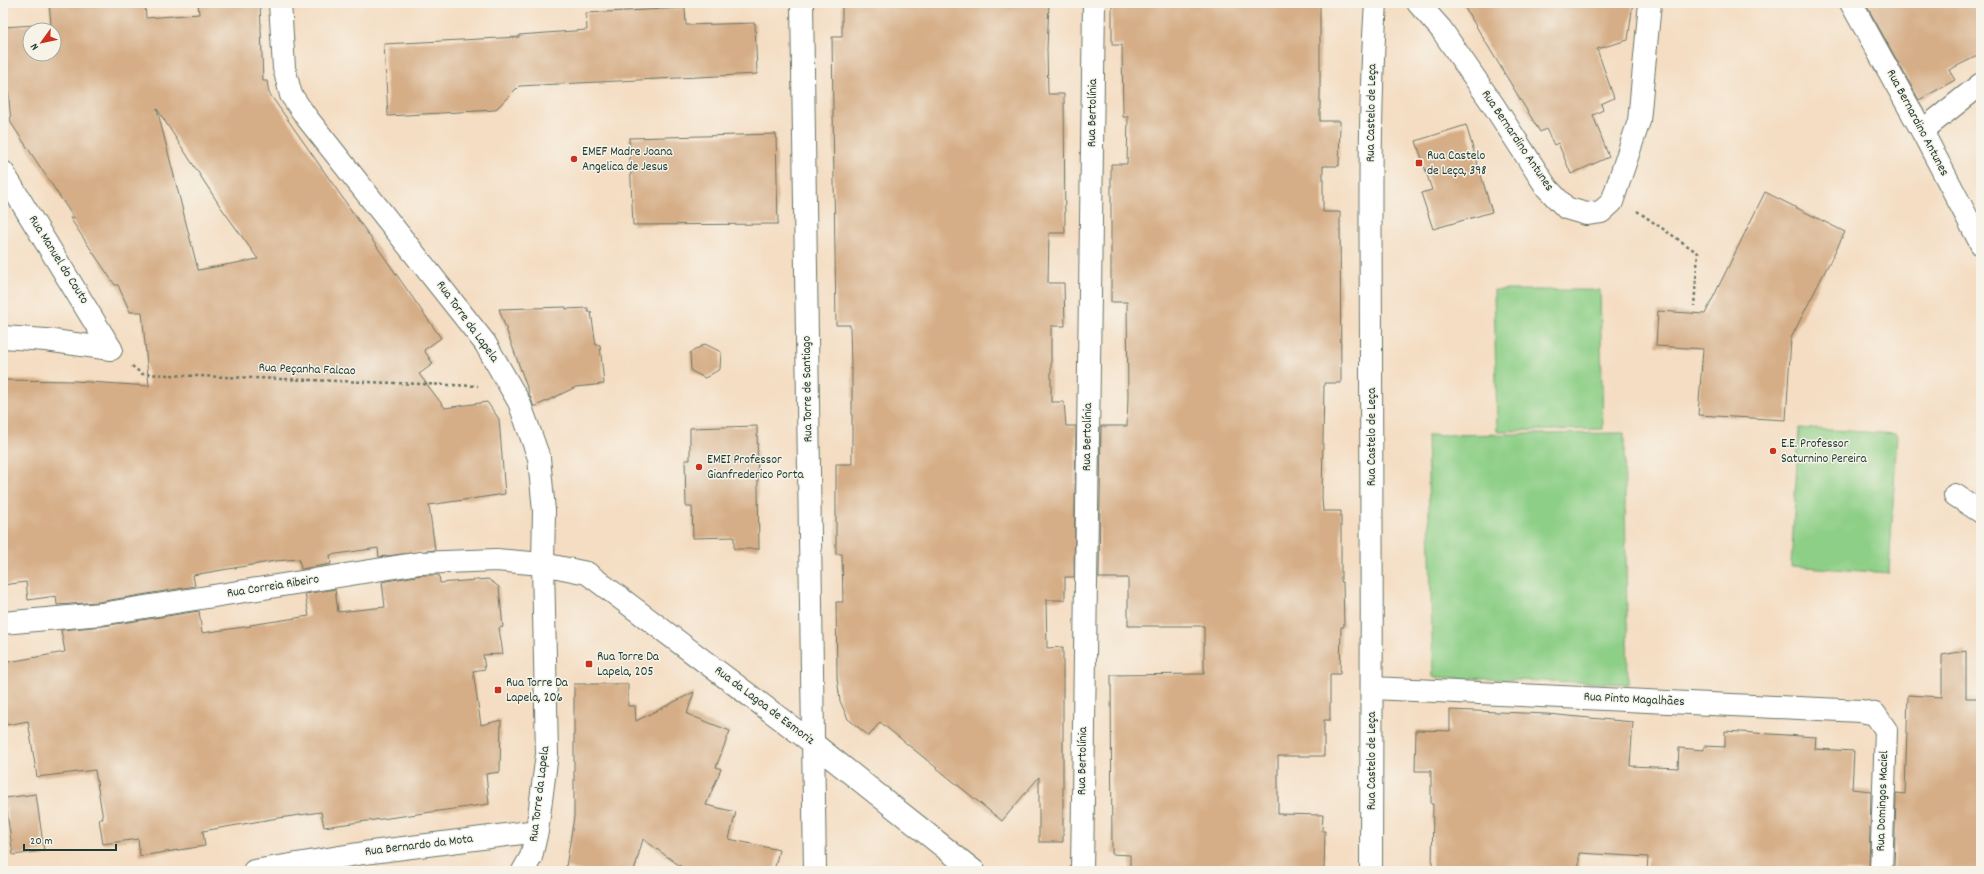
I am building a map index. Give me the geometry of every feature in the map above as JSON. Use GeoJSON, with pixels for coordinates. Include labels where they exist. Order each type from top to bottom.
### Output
{"type":"FeatureCollection","features":[{"type":"Feature","properties":{"kind":"street","name":"Rua Torre da Lapela"},"geometry":{"type":"LineString","coordinates":[[280,3],[284,68],[291,95],[307,118],[485,343],[519,402],[539,458],[544,511],[543,564],[547,754],[537,831],[531,857],[523,871]]}},
{"type":"Feature","properties":{"kind":"street","name":"Rua Torre de Santiago"},"geometry":{"type":"LineString","coordinates":[[802,3],[815,871]]}},
{"type":"Feature","properties":{"kind":"street","name":"Rua Bertolínia"},"geometry":{"type":"LineString","coordinates":[[1082,871],[1094,3]]}},
{"type":"Feature","properties":{"kind":"street","name":"Rua Castelo de Leça"},"geometry":{"type":"LineString","coordinates":[[1371,871],[1371,159],[1373,44],[1376,3]]}},
{"type":"Feature","properties":{"kind":"street","name":"Rua Bernardino Antunes"},"geometry":{"type":"LineString","coordinates":[[1418,3],[1441,29],[1494,106],[1547,188],[1566,208],[1586,214],[1601,212],[1612,202],[1639,121],[1650,3]]}},
{"type":"Feature","properties":{"kind":"street","name":"Rua Bernardino Antunes"},"geometry":{"type":"LineString","coordinates":[[1851,3],[1922,131],[1981,244]]}},
{"type":"Feature","properties":{"kind":"street"},"geometry":{"type":"LineString","coordinates":[[1922,131],[1981,84]]}},
{"type":"Feature","properties":{"kind":"street","name":"Rua Manuel do Couto"},"geometry":{"type":"LineString","coordinates":[[3,172],[111,349]]}},
{"type":"Feature","properties":{"kind":"street"},"geometry":{"type":"LineString","coordinates":[[3,337],[46,340],[111,349]]}},
{"type":"Feature","properties":{"kind":"street"},"geometry":{"type":"LineString","coordinates":[[1955,495],[1981,512]]}},
{"type":"Feature","properties":{"kind":"street","name":"Rua Correia Ribeiro"},"geometry":{"type":"LineString","coordinates":[[3,623],[101,614],[420,563],[496,560],[543,564]]}},
{"type":"Feature","properties":{"kind":"street","name":"Rua da Lagoa de Esmoriz"},"geometry":{"type":"LineString","coordinates":[[543,564],[587,573],[649,618],[814,744],[974,871]]}},
{"type":"Feature","properties":{"kind":"street","name":"Rua Pinto Magalhães"},"geometry":{"type":"LineString","coordinates":[[1372,688],[1861,711],[1875,714],[1886,730]]}},
{"type":"Feature","properties":{"kind":"street","name":"Rua Domingos Maciel"},"geometry":{"type":"LineString","coordinates":[[1881,871],[1886,730]]}},
{"type":"Feature","properties":{"kind":"street","name":"Rua Bernardo da Mota"},"geometry":{"type":"LineString","coordinates":[[254,871],[364,853],[537,831]]}},
{"type":"Feature","properties":{"kind":"path"},"geometry":{"type":"LineString","coordinates":[[1615,195],[1698,253],[1694,306]]}},
{"type":"Feature","properties":{"kind":"path","name":"Rua Peçanha Falcao"},"geometry":{"type":"LineString","coordinates":[[111,349],[142,374],[511,387]]}},
{"type":"Feature","properties":{"kind":"green space"},"geometry":{"type":"Polygon","coordinates":[[[1494,290],[1600,290],[1603,429],[1497,431],[1494,290]]]}},
{"type":"Feature","properties":{"kind":"green space"},"geometry":{"type":"Polygon","coordinates":[[[1799,428],[1897,434],[1889,573],[1791,566],[1799,428]]]}},
{"type":"Feature","properties":{"kind":"green space"},"geometry":{"type":"Polygon","coordinates":[[[1624,433],[1628,684],[1433,677],[1427,435],[1624,433]]]}},
{"type":"Feature","properties":{"kind":"building"},"geometry":{"type":"Polygon","coordinates":[[[49,3],[145,3],[146,18],[199,14],[198,3],[260,3],[263,81],[267,81],[269,93],[441,338],[424,350],[433,364],[419,374],[445,408],[487,402],[499,419],[505,494],[429,505],[435,550],[379,557],[378,548],[330,555],[331,564],[301,569],[299,559],[275,561],[193,575],[195,586],[99,602],[57,605],[56,596],[28,600],[26,582],[3,585],[3,380],[75,381],[149,386],[142,312],[130,312],[118,285],[115,285],[70,218],[74,218],[11,123],[7,76],[3,76],[3,27],[22,26],[22,62],[62,62],[62,22],[51,22],[49,3]],[[157,109],[198,270],[258,259],[220,206],[157,109]]]}},
{"type":"Feature","properties":{"kind":"building"},"geometry":{"type":"Polygon","coordinates":[[[842,3],[1049,3],[1047,49],[1048,94],[1064,94],[1065,233],[1049,233],[1048,283],[1064,283],[1065,326],[1051,326],[1051,402],[1064,402],[1066,426],[1076,426],[1074,577],[1065,577],[1065,600],[1046,600],[1047,648],[1063,647],[1063,842],[1039,842],[1039,777],[1002,821],[880,722],[869,736],[848,719],[840,701],[837,678],[836,602],[843,602],[842,554],[836,554],[836,464],[852,464],[852,369],[850,325],[836,325],[832,37],[842,37],[842,3]]]}},
{"type":"Feature","properties":{"kind":"building"},"geometry":{"type":"Polygon","coordinates":[[[1112,3],[1320,3],[1320,121],[1340,121],[1339,166],[1323,166],[1323,212],[1340,212],[1341,383],[1324,383],[1322,498],[1323,511],[1341,511],[1341,582],[1343,582],[1344,627],[1341,627],[1340,674],[1330,674],[1330,720],[1324,720],[1324,756],[1278,756],[1278,814],[1323,815],[1322,831],[1325,831],[1324,871],[1130,871],[1130,855],[1112,854],[1111,675],[1204,674],[1204,626],[1128,626],[1128,578],[1099,578],[1101,426],[1127,426],[1128,396],[1127,302],[1111,302],[1111,164],[1127,164],[1128,117],[1123,117],[1122,45],[1112,45],[1112,3]]]}},
{"type":"Feature","properties":{"kind":"building"},"geometry":{"type":"Polygon","coordinates":[[[1462,3],[1633,3],[1628,40],[1597,49],[1614,98],[1601,104],[1603,110],[1593,115],[1609,157],[1571,174],[1558,143],[1554,145],[1546,129],[1540,132],[1462,3]]]}},
{"type":"Feature","properties":{"kind":"building"},"geometry":{"type":"Polygon","coordinates":[[[1865,3],[1981,3],[1981,54],[1949,70],[1955,80],[1919,100],[1865,3]]]}},
{"type":"Feature","properties":{"kind":"building"},"geometry":{"type":"Polygon","coordinates":[[[685,8],[686,25],[755,23],[757,74],[519,86],[495,110],[388,116],[384,44],[519,37],[519,35],[587,30],[586,13],[685,8]]]}},
{"type":"Feature","properties":{"kind":"building"},"geometry":{"type":"Polygon","coordinates":[[[1466,125],[1492,212],[1433,229],[1421,193],[1432,190],[1416,141],[1466,125]]]}},
{"type":"Feature","properties":{"kind":"building"},"geometry":{"type":"Polygon","coordinates":[[[776,134],[778,224],[633,225],[629,138],[776,134]]]}},
{"type":"Feature","properties":{"kind":"building"},"geometry":{"type":"Polygon","coordinates":[[[1765,192],[1845,232],[1791,338],[1786,420],[1698,415],[1703,349],[1656,346],[1658,311],[1705,314],[1765,192]]]}},
{"type":"Feature","properties":{"kind":"building"},"geometry":{"type":"Polygon","coordinates":[[[566,307],[566,309],[588,308],[588,312],[591,312],[596,345],[600,345],[604,384],[576,387],[534,407],[499,309],[566,307]]]}},
{"type":"Feature","properties":{"kind":"building"},"geometry":{"type":"Polygon","coordinates":[[[705,344],[721,352],[720,369],[705,378],[691,371],[690,353],[705,344]]]}},
{"type":"Feature","properties":{"kind":"building"},"geometry":{"type":"Polygon","coordinates":[[[757,426],[759,549],[734,549],[734,537],[693,538],[692,507],[686,507],[685,460],[690,460],[690,428],[757,426]]]}},
{"type":"Feature","properties":{"kind":"building"},"geometry":{"type":"Polygon","coordinates":[[[421,575],[439,575],[440,583],[488,579],[499,587],[503,627],[499,628],[503,654],[483,655],[485,669],[473,671],[481,725],[501,720],[500,772],[486,774],[489,804],[324,827],[321,812],[272,819],[203,831],[205,846],[140,856],[138,839],[103,844],[99,819],[103,819],[95,770],[37,777],[28,721],[7,725],[3,706],[3,663],[65,652],[61,630],[103,626],[199,611],[202,633],[251,626],[250,625],[309,616],[305,594],[335,589],[338,612],[385,607],[382,582],[421,575]]]}},
{"type":"Feature","properties":{"kind":"building"},"geometry":{"type":"Polygon","coordinates":[[[1966,651],[1966,698],[1981,698],[1981,871],[1894,871],[1896,793],[1905,794],[1908,695],[1942,697],[1942,655],[1966,651]]]}},
{"type":"Feature","properties":{"kind":"building"},"geometry":{"type":"Polygon","coordinates":[[[574,684],[628,684],[628,706],[635,706],[636,721],[694,692],[687,714],[730,731],[716,767],[721,769],[706,805],[736,812],[729,839],[779,850],[774,871],[687,871],[643,839],[634,871],[581,871],[566,867],[574,817],[574,684]]]}},
{"type":"Feature","properties":{"kind":"building"},"geometry":{"type":"Polygon","coordinates":[[[1450,710],[1547,714],[1633,722],[1630,766],[1678,768],[1679,748],[1704,750],[1704,746],[1725,747],[1725,731],[1816,737],[1815,749],[1854,751],[1852,789],[1871,791],[1869,871],[1647,871],[1648,857],[1579,853],[1579,871],[1432,871],[1433,804],[1431,804],[1431,771],[1415,771],[1416,730],[1450,731],[1450,710]]]}},
{"type":"Feature","properties":{"kind":"building"},"geometry":{"type":"Polygon","coordinates":[[[36,794],[44,851],[13,855],[5,798],[36,794]]]}},
{"type":"Feature","properties":{"kind":"place","name":"EMEF Madre Joana Angelica de Jesus"},"geometry":{"type":"Point","coordinates":[574,159]}},
{"type":"Feature","properties":{"kind":"place","name":"Rua Castelo de Leça, 398"},"geometry":{"type":"Point","coordinates":[1419,163]}},
{"type":"Feature","properties":{"kind":"place","name":"E.E. Professor Saturnino Pereira"},"geometry":{"type":"Point","coordinates":[1773,451]}},
{"type":"Feature","properties":{"kind":"place","name":"EMEI Professor Gianfrederico Porta"},"geometry":{"type":"Point","coordinates":[699,467]}},
{"type":"Feature","properties":{"kind":"place","name":"Rua Torre Da Lapela, 205"},"geometry":{"type":"Point","coordinates":[589,664]}},
{"type":"Feature","properties":{"kind":"place","name":"Rua Torre Da Lapela, 206"},"geometry":{"type":"Point","coordinates":[498,690]}}]}
